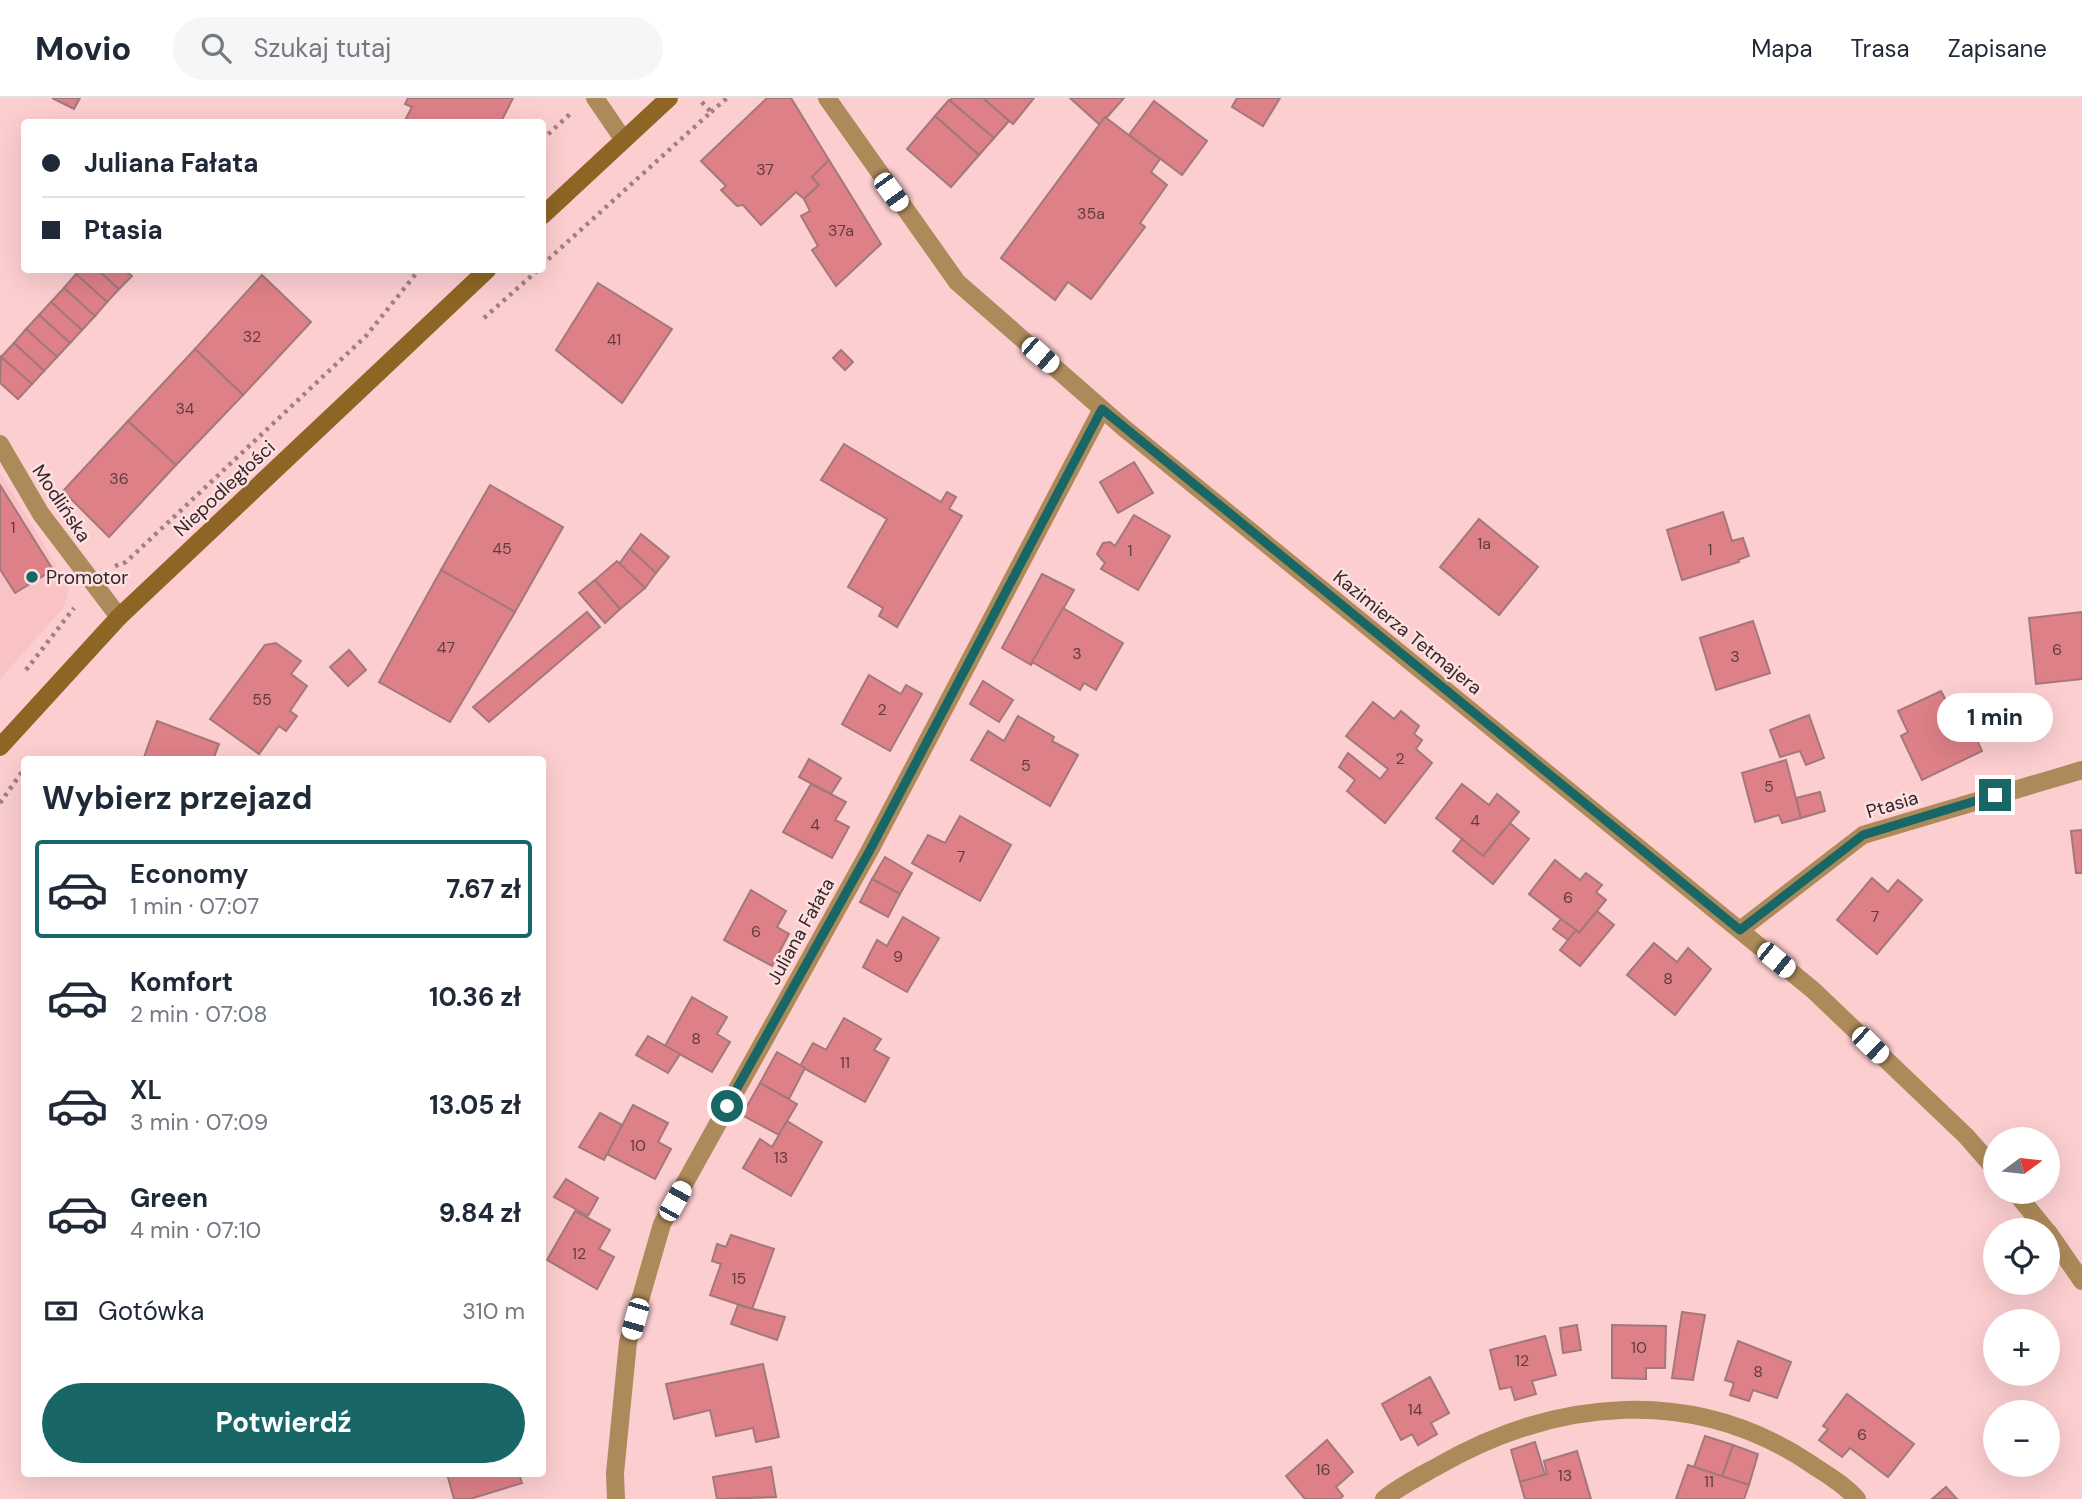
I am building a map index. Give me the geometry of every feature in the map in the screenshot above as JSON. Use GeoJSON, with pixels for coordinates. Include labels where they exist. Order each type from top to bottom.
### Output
{"type":"FeatureCollection","features":[{"type":"Feature","properties":{"kind":"street"},"geometry":{"type":"LineString","coordinates":[[595,98],[623,139]]}},
{"type":"Feature","properties":{"kind":"street"},"geometry":{"type":"LineString","coordinates":[[546,212],[669,98]]}},
{"type":"Feature","properties":{"kind":"street","name":"Kazimierza Tetmajera"},"geometry":{"type":"LineString","coordinates":[[827,98],[957,282],[1102,409],[1813,990],[1983,1155]]}},
{"type":"Feature","properties":{"kind":"street","name":"Niepodległości"},"geometry":{"type":"LineString","coordinates":[[0,747],[119,617],[483,273]]}},
{"type":"Feature","properties":{"kind":"street","name":"Juliana Fałata"},"geometry":{"type":"LineString","coordinates":[[616,1499],[615,1472],[628,1342],[662,1224],[870,850],[1102,409]]}},
{"type":"Feature","properties":{"kind":"street","name":"Modlińska"},"geometry":{"type":"LineString","coordinates":[[0,444],[41,514],[119,617]]}},
{"type":"Feature","properties":{"kind":"street","name":"Ptasia"},"geometry":{"type":"LineString","coordinates":[[1740,930],[1863,835],[2082,770]]}},
{"type":"Feature","properties":{"kind":"street"},"geometry":{"type":"LineString","coordinates":[[2025,1204],[2036,1218]]}},
{"type":"Feature","properties":{"kind":"street"},"geometry":{"type":"LineString","coordinates":[[2060,1250],[2082,1281]]}},
{"type":"Feature","properties":{"kind":"street"},"geometry":{"type":"LineString","coordinates":[[1384,1499],[1461,1453],[1524,1426],[1594,1411],[1660,1409],[1724,1420],[1784,1446],[1848,1489],[1857,1499]]}},
{"type":"Feature","properties":{"kind":"path"},"geometry":{"type":"LineString","coordinates":[[699,98],[711,112]]}},
{"type":"Feature","properties":{"kind":"path"},"geometry":{"type":"LineString","coordinates":[[546,261],[727,98]]}},
{"type":"Feature","properties":{"kind":"path"},"geometry":{"type":"LineString","coordinates":[[546,136],[579,106]]}},
{"type":"Feature","properties":{"kind":"path"},"geometry":{"type":"LineString","coordinates":[[23,673],[73,613],[76,602],[74,592],[88,577],[106,567],[126,562],[366,336],[417,273]]}},
{"type":"Feature","properties":{"kind":"path"},"geometry":{"type":"LineString","coordinates":[[480,321],[535,273]]}},
{"type":"Feature","properties":{"kind":"path"},"geometry":{"type":"LineString","coordinates":[[0,803],[21,773]]}},
{"type":"Feature","properties":{"kind":"shaded area","name":"Promotor"},"geometry":{"type":"Polygon","coordinates":[[[0,472],[69,587],[64,607],[0,679],[0,472]]]}},
{"type":"Feature","properties":{"kind":"building"},"geometry":{"type":"Polygon","coordinates":[[[52,98],[80,98],[74,109],[52,98]]]}},
{"type":"Feature","properties":{"kind":"building"},"geometry":{"type":"Polygon","coordinates":[[[408,98],[513,98],[502,119],[406,119],[412,107],[405,104],[408,98]]]}},
{"type":"Feature","properties":{"kind":"building"},"geometry":{"type":"Polygon","coordinates":[[[767,98],[791,98],[829,160],[812,177],[819,185],[804,199],[796,192],[761,225],[743,205],[737,206],[721,190],[726,186],[701,161],[767,98]]]}},
{"type":"Feature","properties":{"kind":"building"},"geometry":{"type":"Polygon","coordinates":[[[952,98],[983,98],[1009,121],[994,138],[950,101],[952,98]]]}},
{"type":"Feature","properties":{"kind":"building"},"geometry":{"type":"Polygon","coordinates":[[[983,98],[1034,98],[1013,124],[983,98]]]}},
{"type":"Feature","properties":{"kind":"building"},"geometry":{"type":"Polygon","coordinates":[[[1070,98],[1124,98],[1100,125],[1070,98]]]}},
{"type":"Feature","properties":{"kind":"building"},"geometry":{"type":"Polygon","coordinates":[[[1237,98],[1280,98],[1263,126],[1232,107],[1237,98]]]}},
{"type":"Feature","properties":{"kind":"building"},"geometry":{"type":"Polygon","coordinates":[[[949,100],[994,138],[979,155],[935,116],[949,100]]]}},
{"type":"Feature","properties":{"kind":"building"},"geometry":{"type":"Polygon","coordinates":[[[1154,101],[1207,141],[1182,175],[1129,135],[1154,101]]]}},
{"type":"Feature","properties":{"kind":"building"},"geometry":{"type":"Polygon","coordinates":[[[935,116],[979,155],[951,187],[907,149],[935,116]]]}},
{"type":"Feature","properties":{"kind":"building"},"geometry":{"type":"Polygon","coordinates":[[[1105,117],[1160,159],[1151,172],[1167,185],[1140,223],[1145,227],[1091,299],[1068,282],[1055,300],[1001,258],[1105,117]]]}},
{"type":"Feature","properties":{"kind":"building"},"geometry":{"type":"Polygon","coordinates":[[[829,160],[881,244],[836,286],[812,250],[818,246],[801,216],[810,211],[804,199],[819,185],[812,177],[829,160]]]}},
{"type":"Feature","properties":{"kind":"building"},"geometry":{"type":"Polygon","coordinates":[[[101,273],[119,289],[107,302],[76,274],[101,273]]]}},
{"type":"Feature","properties":{"kind":"building"},"geometry":{"type":"Polygon","coordinates":[[[101,273],[128,273],[132,276],[119,289],[101,273]]]}},
{"type":"Feature","properties":{"kind":"building"},"geometry":{"type":"Polygon","coordinates":[[[76,274],[107,302],[95,316],[64,288],[76,274]]]}},
{"type":"Feature","properties":{"kind":"building"},"geometry":{"type":"Polygon","coordinates":[[[262,275],[311,322],[243,395],[195,349],[262,275]]]}},
{"type":"Feature","properties":{"kind":"building"},"geometry":{"type":"Polygon","coordinates":[[[598,283],[672,329],[622,403],[556,350],[598,283]]]}},
{"type":"Feature","properties":{"kind":"building"},"geometry":{"type":"Polygon","coordinates":[[[64,288],[95,316],[82,330],[51,302],[64,288]]]}},
{"type":"Feature","properties":{"kind":"building"},"geometry":{"type":"Polygon","coordinates":[[[51,302],[82,330],[70,343],[39,315],[51,302]]]}},
{"type":"Feature","properties":{"kind":"building"},"geometry":{"type":"Polygon","coordinates":[[[39,315],[70,343],[57,357],[26,329],[39,315]]]}},
{"type":"Feature","properties":{"kind":"building"},"geometry":{"type":"Polygon","coordinates":[[[26,329],[57,357],[44,371],[14,343],[26,329]]]}},
{"type":"Feature","properties":{"kind":"building"},"geometry":{"type":"Polygon","coordinates":[[[14,343],[44,371],[32,384],[1,357],[14,343]]]}},
{"type":"Feature","properties":{"kind":"building"},"geometry":{"type":"Polygon","coordinates":[[[195,349],[243,395],[176,465],[128,421],[195,349]]]}},
{"type":"Feature","properties":{"kind":"building"},"geometry":{"type":"Polygon","coordinates":[[[841,350],[853,362],[845,370],[833,358],[841,350]]]}},
{"type":"Feature","properties":{"kind":"building"},"geometry":{"type":"Polygon","coordinates":[[[1,357],[32,384],[18,399],[0,383],[1,357]]]}},
{"type":"Feature","properties":{"kind":"building"},"geometry":{"type":"Polygon","coordinates":[[[128,421],[176,465],[109,537],[63,491],[128,421]]]}},
{"type":"Feature","properties":{"kind":"building"},"geometry":{"type":"Polygon","coordinates":[[[844,444],[941,502],[947,492],[956,497],[949,509],[962,516],[897,627],[879,616],[883,608],[848,587],[887,519],[821,480],[844,444]]]}},
{"type":"Feature","properties":{"kind":"building"},"geometry":{"type":"Polygon","coordinates":[[[1134,462],[1153,493],[1118,513],[1100,482],[1134,462]]]}},
{"type":"Feature","properties":{"kind":"building"},"geometry":{"type":"Polygon","coordinates":[[[0,485],[53,570],[15,593],[0,569],[0,485]]]}},
{"type":"Feature","properties":{"kind":"building"},"geometry":{"type":"Polygon","coordinates":[[[490,485],[563,527],[515,612],[441,570],[490,485]]]}},
{"type":"Feature","properties":{"kind":"building"},"geometry":{"type":"Polygon","coordinates":[[[1723,512],[1732,541],[1743,538],[1749,556],[1738,560],[1739,562],[1682,580],[1667,530],[1723,512]]]}},
{"type":"Feature","properties":{"kind":"building"},"geometry":{"type":"Polygon","coordinates":[[[1134,515],[1170,536],[1138,590],[1101,569],[1105,563],[1097,554],[1103,543],[1110,542],[1115,546],[1134,515]]]}},
{"type":"Feature","properties":{"kind":"building"},"geometry":{"type":"Polygon","coordinates":[[[1479,519],[1538,567],[1499,615],[1440,567],[1479,519]]]}},
{"type":"Feature","properties":{"kind":"building"},"geometry":{"type":"Polygon","coordinates":[[[641,534],[669,557],[656,573],[630,549],[641,534]]]}},
{"type":"Feature","properties":{"kind":"building"},"geometry":{"type":"Polygon","coordinates":[[[630,549],[656,573],[645,588],[619,564],[630,549]]]}},
{"type":"Feature","properties":{"kind":"building"},"geometry":{"type":"Polygon","coordinates":[[[617,561],[645,588],[620,609],[595,580],[617,561]]]}},
{"type":"Feature","properties":{"kind":"building"},"geometry":{"type":"Polygon","coordinates":[[[441,570],[515,612],[450,722],[379,682],[441,570]]]}},
{"type":"Feature","properties":{"kind":"building"},"geometry":{"type":"Polygon","coordinates":[[[1042,574],[1074,590],[1031,665],[1002,648],[1042,574]]]}},
{"type":"Feature","properties":{"kind":"building"},"geometry":{"type":"Polygon","coordinates":[[[595,580],[620,609],[605,623],[579,593],[595,580]]]}},
{"type":"Feature","properties":{"kind":"building"},"geometry":{"type":"Polygon","coordinates":[[[1063,608],[1123,643],[1096,690],[1084,683],[1080,690],[1032,662],[1063,608]]]}},
{"type":"Feature","properties":{"kind":"building"},"geometry":{"type":"Polygon","coordinates":[[[587,612],[600,627],[489,722],[473,707],[587,612]]]}},
{"type":"Feature","properties":{"kind":"building"},"geometry":{"type":"Polygon","coordinates":[[[2082,612],[2082,679],[2036,684],[2029,618],[2082,612]]]}},
{"type":"Feature","properties":{"kind":"building"},"geometry":{"type":"Polygon","coordinates":[[[1753,621],[1770,673],[1716,690],[1700,638],[1753,621]]]}},
{"type":"Feature","properties":{"kind":"building"},"geometry":{"type":"Polygon","coordinates":[[[276,643],[301,661],[291,674],[307,686],[290,711],[297,716],[286,731],[279,726],[259,754],[210,719],[265,645],[276,643]]]}},
{"type":"Feature","properties":{"kind":"building"},"geometry":{"type":"Polygon","coordinates":[[[349,650],[366,670],[348,686],[330,667],[349,650]]]}},
{"type":"Feature","properties":{"kind":"building"},"geometry":{"type":"Polygon","coordinates":[[[869,675],[901,694],[906,685],[922,694],[890,751],[842,724],[869,675]]]}},
{"type":"Feature","properties":{"kind":"building"},"geometry":{"type":"Polygon","coordinates":[[[983,681],[1013,700],[999,722],[970,704],[983,681]]]}},
{"type":"Feature","properties":{"kind":"building"},"geometry":{"type":"Polygon","coordinates":[[[1941,691],[1948,705],[1959,700],[1982,751],[1922,780],[1901,736],[1908,732],[1898,711],[1941,691]]]}},
{"type":"Feature","properties":{"kind":"building"},"geometry":{"type":"Polygon","coordinates":[[[1373,702],[1394,719],[1401,711],[1419,726],[1414,734],[1422,740],[1416,749],[1432,763],[1385,823],[1347,791],[1355,780],[1339,767],[1348,753],[1380,779],[1388,769],[1346,736],[1373,702]]]}},
{"type":"Feature","properties":{"kind":"building"},"geometry":{"type":"Polygon","coordinates":[[[1809,715],[1824,758],[1806,765],[1800,751],[1780,757],[1770,730],[1809,715]]]}},
{"type":"Feature","properties":{"kind":"building"},"geometry":{"type":"Polygon","coordinates":[[[1018,716],[1054,737],[1052,741],[1078,755],[1050,806],[971,760],[988,731],[1004,741],[1018,716]]]}},
{"type":"Feature","properties":{"kind":"building"},"geometry":{"type":"Polygon","coordinates":[[[157,721],[219,744],[214,756],[144,756],[157,721]]]}},
{"type":"Feature","properties":{"kind":"building"},"geometry":{"type":"Polygon","coordinates":[[[809,759],[841,778],[831,794],[799,777],[809,759]]]}},
{"type":"Feature","properties":{"kind":"building"},"geometry":{"type":"Polygon","coordinates":[[[1786,760],[1801,818],[1782,823],[1779,815],[1755,822],[1742,773],[1786,760]]]}},
{"type":"Feature","properties":{"kind":"building"},"geometry":{"type":"Polygon","coordinates":[[[811,784],[846,802],[835,820],[849,827],[832,858],[783,832],[811,784]]]}},
{"type":"Feature","properties":{"kind":"building"},"geometry":{"type":"Polygon","coordinates":[[[1462,784],[1489,805],[1497,794],[1519,812],[1483,856],[1436,818],[1462,784]]]}},
{"type":"Feature","properties":{"kind":"building"},"geometry":{"type":"Polygon","coordinates":[[[1820,792],[1825,811],[1801,818],[1796,798],[1820,792]]]}},
{"type":"Feature","properties":{"kind":"building"},"geometry":{"type":"Polygon","coordinates":[[[960,816],[1011,845],[980,901],[912,863],[928,835],[945,843],[960,816]]]}},
{"type":"Feature","properties":{"kind":"building"},"geometry":{"type":"Polygon","coordinates":[[[1510,823],[1529,839],[1493,884],[1453,851],[1462,839],[1483,856],[1510,823]]]}},
{"type":"Feature","properties":{"kind":"building"},"geometry":{"type":"Polygon","coordinates":[[[2082,830],[2082,873],[2076,873],[2071,831],[2082,830]]]}},
{"type":"Feature","properties":{"kind":"building"},"geometry":{"type":"Polygon","coordinates":[[[885,857],[912,873],[900,894],[872,879],[885,857]]]}},
{"type":"Feature","properties":{"kind":"building"},"geometry":{"type":"Polygon","coordinates":[[[1555,860],[1580,880],[1586,873],[1602,885],[1596,892],[1606,900],[1579,933],[1529,894],[1555,860]]]}},
{"type":"Feature","properties":{"kind":"building"},"geometry":{"type":"Polygon","coordinates":[[[1872,878],[1888,892],[1898,880],[1922,900],[1877,954],[1837,920],[1872,878]]]}},
{"type":"Feature","properties":{"kind":"building"},"geometry":{"type":"Polygon","coordinates":[[[872,879],[900,894],[888,917],[860,902],[872,879]]]}},
{"type":"Feature","properties":{"kind":"building"},"geometry":{"type":"Polygon","coordinates":[[[751,890],[786,911],[777,927],[789,934],[772,966],[724,940],[751,890]]]}},
{"type":"Feature","properties":{"kind":"building"},"geometry":{"type":"Polygon","coordinates":[[[1597,911],[1614,925],[1580,966],[1560,950],[1576,930],[1579,933],[1597,911]]]}},
{"type":"Feature","properties":{"kind":"building"},"geometry":{"type":"Polygon","coordinates":[[[903,917],[939,938],[907,992],[863,967],[877,940],[887,946],[903,917]]]}},
{"type":"Feature","properties":{"kind":"building"},"geometry":{"type":"Polygon","coordinates":[[[1561,919],[1576,930],[1568,940],[1553,929],[1561,919]]]}},
{"type":"Feature","properties":{"kind":"building"},"geometry":{"type":"Polygon","coordinates":[[[1654,943],[1677,962],[1688,948],[1711,969],[1675,1015],[1627,975],[1654,943]]]}},
{"type":"Feature","properties":{"kind":"building"},"geometry":{"type":"Polygon","coordinates":[[[692,997],[727,1017],[717,1034],[730,1042],[712,1072],[665,1046],[692,997]]]}},
{"type":"Feature","properties":{"kind":"building"},"geometry":{"type":"Polygon","coordinates":[[[844,1018],[881,1039],[874,1050],[889,1058],[865,1102],[800,1066],[813,1043],[826,1050],[844,1018]]]}},
{"type":"Feature","properties":{"kind":"building"},"geometry":{"type":"Polygon","coordinates":[[[648,1036],[680,1054],[668,1073],[636,1055],[648,1036]]]}},
{"type":"Feature","properties":{"kind":"building"},"geometry":{"type":"Polygon","coordinates":[[[777,1052],[805,1068],[789,1099],[760,1083],[777,1052]]]}},
{"type":"Feature","properties":{"kind":"building"},"geometry":{"type":"Polygon","coordinates":[[[760,1083],[797,1104],[779,1135],[742,1115],[760,1083]]]}},
{"type":"Feature","properties":{"kind":"building"},"geometry":{"type":"Polygon","coordinates":[[[633,1105],[668,1123],[658,1142],[671,1149],[655,1179],[607,1154],[633,1105]]]}},
{"type":"Feature","properties":{"kind":"building"},"geometry":{"type":"Polygon","coordinates":[[[600,1113],[622,1125],[604,1160],[579,1147],[600,1113]]]}},
{"type":"Feature","properties":{"kind":"building"},"geometry":{"type":"Polygon","coordinates":[[[787,1121],[822,1142],[791,1196],[743,1168],[760,1139],[772,1147],[787,1121]]]}},
{"type":"Feature","properties":{"kind":"building"},"geometry":{"type":"Polygon","coordinates":[[[566,1179],[598,1198],[588,1216],[554,1197],[566,1179]]]}},
{"type":"Feature","properties":{"kind":"building"},"geometry":{"type":"Polygon","coordinates":[[[575,1211],[610,1230],[599,1249],[614,1257],[597,1289],[547,1260],[575,1211]]]}},
{"type":"Feature","properties":{"kind":"building"},"geometry":{"type":"Polygon","coordinates":[[[731,1235],[774,1249],[752,1309],[710,1295],[721,1264],[712,1261],[717,1244],[726,1247],[731,1235]]]}},
{"type":"Feature","properties":{"kind":"building"},"geometry":{"type":"Polygon","coordinates":[[[738,1305],[785,1317],[777,1340],[731,1324],[738,1305]]]}},
{"type":"Feature","properties":{"kind":"building"},"geometry":{"type":"Polygon","coordinates":[[[1682,1312],[1705,1315],[1693,1380],[1672,1378],[1682,1312]]]}},
{"type":"Feature","properties":{"kind":"building"},"geometry":{"type":"Polygon","coordinates":[[[1577,1325],[1581,1350],[1563,1353],[1560,1328],[1577,1325]]]}},
{"type":"Feature","properties":{"kind":"building"},"geometry":{"type":"Polygon","coordinates":[[[1612,1325],[1666,1326],[1665,1368],[1646,1368],[1646,1379],[1612,1378],[1612,1325]]]}},
{"type":"Feature","properties":{"kind":"building"},"geometry":{"type":"Polygon","coordinates":[[[1545,1336],[1556,1375],[1532,1381],[1536,1394],[1515,1400],[1511,1387],[1500,1389],[1490,1350],[1545,1336]]]}},
{"type":"Feature","properties":{"kind":"building"},"geometry":{"type":"Polygon","coordinates":[[[1738,1341],[1791,1362],[1777,1398],[1753,1390],[1749,1401],[1730,1395],[1734,1383],[1725,1380],[1738,1341]]]}},
{"type":"Feature","properties":{"kind":"building"},"geometry":{"type":"Polygon","coordinates":[[[763,1364],[779,1437],[756,1442],[753,1428],[716,1436],[710,1410],[674,1419],[666,1384],[763,1364]]]}},
{"type":"Feature","properties":{"kind":"building"},"geometry":{"type":"Polygon","coordinates":[[[1430,1377],[1449,1413],[1431,1423],[1437,1434],[1418,1445],[1412,1434],[1401,1440],[1382,1404],[1430,1377]]]}},
{"type":"Feature","properties":{"kind":"building"},"geometry":{"type":"Polygon","coordinates":[[[1847,1394],[1914,1444],[1888,1477],[1850,1448],[1842,1457],[1819,1440],[1828,1429],[1823,1426],[1847,1394]]]}},
{"type":"Feature","properties":{"kind":"building"},"geometry":{"type":"Polygon","coordinates":[[[1705,1436],[1733,1445],[1722,1477],[1694,1467],[1705,1436]]]}},
{"type":"Feature","properties":{"kind":"building"},"geometry":{"type":"Polygon","coordinates":[[[1327,1440],[1353,1472],[1336,1487],[1343,1496],[1340,1499],[1305,1499],[1286,1476],[1327,1440]]]}},
{"type":"Feature","properties":{"kind":"building"},"geometry":{"type":"Polygon","coordinates":[[[1535,1442],[1545,1475],[1520,1482],[1511,1450],[1535,1442]]]}},
{"type":"Feature","properties":{"kind":"building"},"geometry":{"type":"Polygon","coordinates":[[[1733,1445],[1758,1454],[1749,1485],[1722,1477],[1733,1445]]]}},
{"type":"Feature","properties":{"kind":"building"},"geometry":{"type":"Polygon","coordinates":[[[1577,1451],[1591,1499],[1525,1499],[1520,1482],[1547,1474],[1544,1461],[1577,1451]]]}},
{"type":"Feature","properties":{"kind":"building"},"geometry":{"type":"Polygon","coordinates":[[[1688,1465],[1749,1485],[1744,1499],[1676,1499],[1688,1465]]]}},
{"type":"Feature","properties":{"kind":"building"},"geometry":{"type":"Polygon","coordinates":[[[771,1467],[776,1497],[717,1499],[713,1477],[771,1467]]]}},
{"type":"Feature","properties":{"kind":"building"},"geometry":{"type":"Polygon","coordinates":[[[448,1477],[520,1477],[522,1483],[470,1499],[454,1499],[448,1477]]]}},
{"type":"Feature","properties":{"kind":"building"},"geometry":{"type":"Polygon","coordinates":[[[1946,1487],[1957,1499],[1932,1499],[1946,1487]]]}},
{"type":"Feature","properties":{"kind":"place","name":"Promotor"},"geometry":{"type":"Point","coordinates":[32,577]}},
{"type":"Feature","properties":{"kind":"route"},"geometry":{"type":"LineString","coordinates":[[727,1106],[870,850],[1102,409],[1740,930],[1863,835],[1995,795]]}}]}
